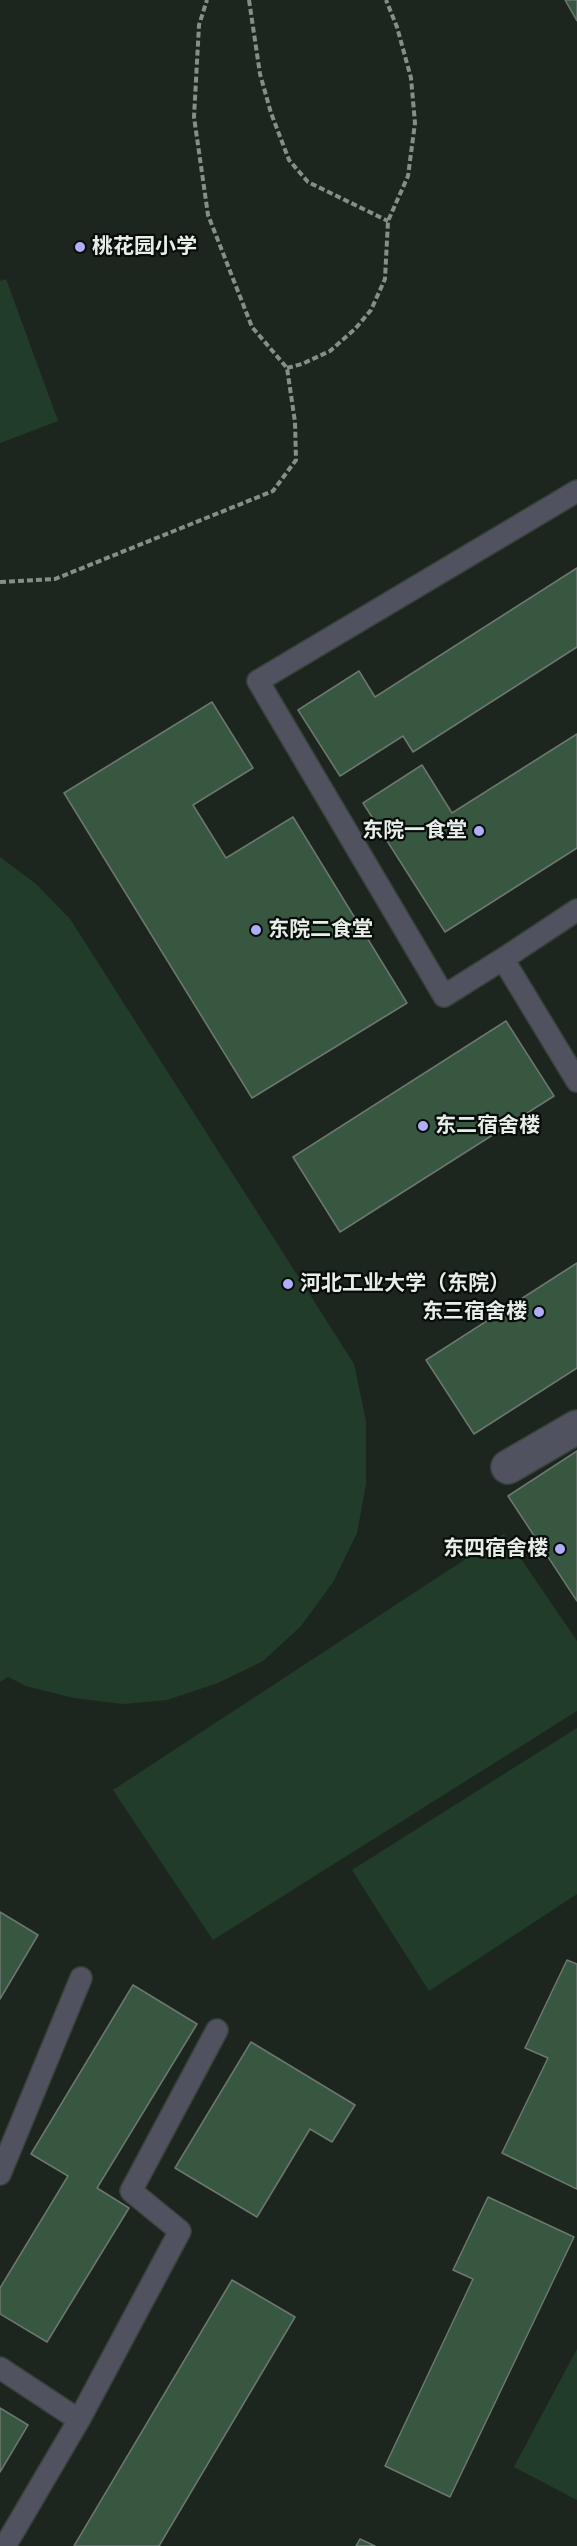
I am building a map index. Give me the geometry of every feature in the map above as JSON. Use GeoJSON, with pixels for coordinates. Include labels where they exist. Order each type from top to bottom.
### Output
{"type":"FeatureCollection","features":[{"type":"Feature","properties":{"kind":"street"},"geometry":{"type":"LineString","coordinates":[[508,1467],[577,1427]]}},
{"type":"Feature","properties":{"kind":"lane"},"geometry":{"type":"LineString","coordinates":[[577,491],[258,681],[444,996],[577,910]]}},
{"type":"Feature","properties":{"kind":"lane"},"geometry":{"type":"LineString","coordinates":[[502,959],[577,1081]]}},
{"type":"Feature","properties":{"kind":"lane"},"geometry":{"type":"LineString","coordinates":[[0,2174],[81,1978]]}},
{"type":"Feature","properties":{"kind":"lane"},"geometry":{"type":"LineString","coordinates":[[5,2546],[79,2420],[180,2231],[131,2191],[217,2030]]}},
{"type":"Feature","properties":{"kind":"lane"},"geometry":{"type":"LineString","coordinates":[[0,2368],[79,2420]]}},
{"type":"Feature","properties":{"kind":"path"},"geometry":{"type":"LineString","coordinates":[[0,582],[55,579],[273,490],[296,460],[295,422],[287,368],[252,327],[208,215],[194,117],[199,25],[207,0]]}},
{"type":"Feature","properties":{"kind":"path"},"geometry":{"type":"LineString","coordinates":[[249,0],[260,74],[289,160],[308,182],[388,221]]}},
{"type":"Feature","properties":{"kind":"path"},"geometry":{"type":"LineString","coordinates":[[287,368],[330,351],[355,329],[371,310],[385,279],[388,221],[408,176],[415,123],[411,78],[398,27],[386,0]]}},
{"type":"Feature","properties":{"kind":"green space"},"geometry":{"type":"Polygon","coordinates":[[[6,279],[58,421],[0,443],[0,281],[6,279]]]}},
{"type":"Feature","properties":{"kind":"green space"},"geometry":{"type":"Polygon","coordinates":[[[0,857],[36,884],[70,919],[354,1364],[366,1421],[366,1484],[357,1533],[333,1582],[301,1626],[263,1661],[218,1683],[167,1700],[123,1704],[74,1698],[26,1686],[8,1677],[0,1682],[0,857]]]}},
{"type":"Feature","properties":{"kind":"green space"},"geometry":{"type":"Polygon","coordinates":[[[504,1534],[577,1641],[577,1711],[213,1940],[113,1790],[504,1534]]]}},
{"type":"Feature","properties":{"kind":"green space"},"geometry":{"type":"Polygon","coordinates":[[[577,1728],[577,1894],[429,1991],[352,1870],[577,1728]]]}},
{"type":"Feature","properties":{"kind":"green space"},"geometry":{"type":"Polygon","coordinates":[[[577,2349],[577,2500],[514,2467],[577,2349]]]}},
{"type":"Feature","properties":{"kind":"building"},"geometry":{"type":"Polygon","coordinates":[[[565,0],[577,0],[577,21],[565,0]]]}},
{"type":"Feature","properties":{"kind":"building"},"geometry":{"type":"Polygon","coordinates":[[[577,568],[577,647],[413,752],[403,736],[340,776],[298,710],[359,671],[375,697],[577,568]]]}},
{"type":"Feature","properties":{"kind":"building","name":"东院二食堂"},"geometry":{"type":"Polygon","coordinates":[[[212,702],[253,768],[193,805],[226,858],[293,817],[407,1003],[252,1098],[64,793],[212,702]]]}},
{"type":"Feature","properties":{"kind":"building","name":"东院一食堂"},"geometry":{"type":"Polygon","coordinates":[[[577,734],[577,848],[445,932],[363,803],[422,765],[452,813],[577,734]]]}},
{"type":"Feature","properties":{"kind":"building","name":"东二宿舍楼"},"geometry":{"type":"Polygon","coordinates":[[[506,1021],[554,1096],[340,1232],[293,1157],[506,1021]]]}},
{"type":"Feature","properties":{"kind":"building","name":"东三宿舍楼"},"geometry":{"type":"Polygon","coordinates":[[[577,1263],[577,1368],[474,1434],[426,1360],[577,1263]]]}},
{"type":"Feature","properties":{"kind":"building","name":"东四宿舍楼"},"geometry":{"type":"Polygon","coordinates":[[[577,1451],[577,1601],[508,1496],[577,1451]]]}},
{"type":"Feature","properties":{"kind":"building"},"geometry":{"type":"Polygon","coordinates":[[[0,1912],[38,1935],[0,1999],[0,1912]]]}},
{"type":"Feature","properties":{"kind":"building"},"geometry":{"type":"Polygon","coordinates":[[[567,1960],[577,1964],[577,2189],[502,2153],[548,2058],[525,2048],[567,1960]]]}},
{"type":"Feature","properties":{"kind":"building"},"geometry":{"type":"Polygon","coordinates":[[[133,1985],[197,2024],[97,2188],[129,2208],[47,2342],[0,2314],[0,2288],[68,2176],[31,2154],[133,1985]]]}},
{"type":"Feature","properties":{"kind":"building"},"geometry":{"type":"Polygon","coordinates":[[[251,2042],[355,2105],[332,2142],[310,2129],[257,2217],[175,2168],[251,2042]]]}},
{"type":"Feature","properties":{"kind":"building"},"geometry":{"type":"Polygon","coordinates":[[[488,2197],[574,2237],[450,2497],[385,2466],[473,2279],[453,2270],[488,2197]]]}},
{"type":"Feature","properties":{"kind":"building"},"geometry":{"type":"Polygon","coordinates":[[[232,2280],[295,2317],[159,2546],[74,2546],[232,2280]]]}},
{"type":"Feature","properties":{"kind":"building"},"geometry":{"type":"Polygon","coordinates":[[[0,2408],[28,2425],[0,2472],[0,2408]]]}},
{"type":"Feature","properties":{"kind":"building"},"geometry":{"type":"Polygon","coordinates":[[[360,2539],[375,2546],[356,2546],[360,2539]]]}},
{"type":"Feature","properties":{"kind":"place","name":"桃花园小学"},"geometry":{"type":"Point","coordinates":[80,247]}},
{"type":"Feature","properties":{"kind":"place","name":"东院一食堂"},"geometry":{"type":"Point","coordinates":[479,831]}},
{"type":"Feature","properties":{"kind":"place","name":"东院二食堂"},"geometry":{"type":"Point","coordinates":[256,930]}},
{"type":"Feature","properties":{"kind":"place","name":"东二宿舍楼"},"geometry":{"type":"Point","coordinates":[423,1126]}},
{"type":"Feature","properties":{"kind":"place","name":"河北工业大学（东院）"},"geometry":{"type":"Point","coordinates":[288,1284]}},
{"type":"Feature","properties":{"kind":"place","name":"东三宿舍楼"},"geometry":{"type":"Point","coordinates":[539,1312]}},
{"type":"Feature","properties":{"kind":"place","name":"东四宿舍楼"},"geometry":{"type":"Point","coordinates":[560,1549]}}]}
